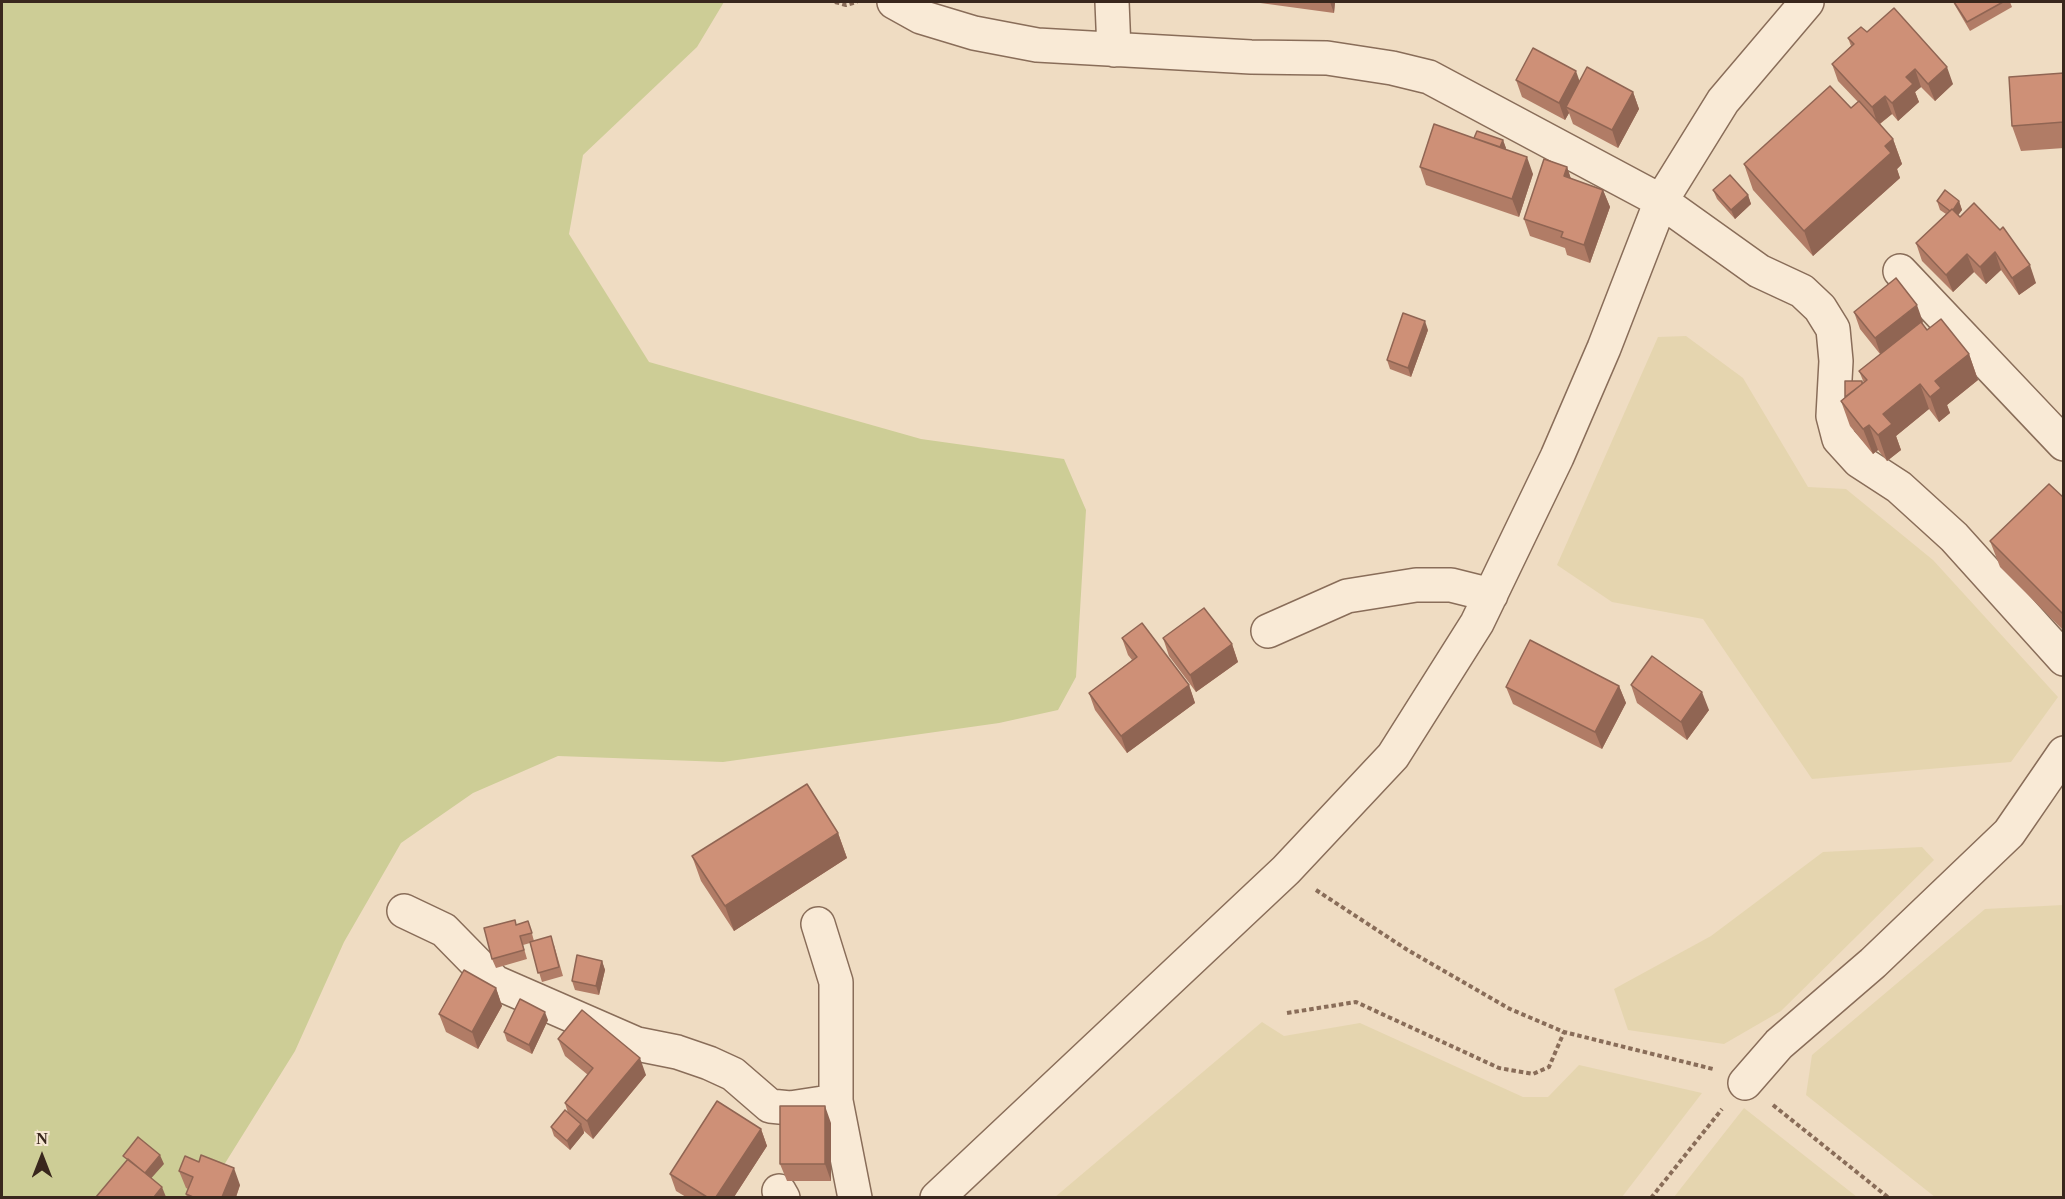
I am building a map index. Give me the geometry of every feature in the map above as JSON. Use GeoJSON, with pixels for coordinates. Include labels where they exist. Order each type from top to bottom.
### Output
{"type":"FeatureCollection","features":[{"type":"Feature","properties":{"kind":"street"},"geometry":{"type":"LineString","coordinates":[[894,2],[921,17],[974,33],[1037,45],[1251,57],[1327,58],[1392,68],[1420,75],[1455,91],[1661,201],[1759,270],[1802,291],[1820,308],[1833,329],[1836,361],[1833,416],[1839,439],[1859,461],[1899,487],[1954,537],[2064,659]]}},
{"type":"Feature","properties":{"kind":"street"},"geometry":{"type":"LineString","coordinates":[[1112,2],[1114,50]]}},
{"type":"Feature","properties":{"kind":"street"},"geometry":{"type":"LineString","coordinates":[[938,1197],[1286,870],[1393,756],[1478,623],[1566,435],[1661,201],[1724,101],[1807,2]]}},
{"type":"Feature","properties":{"kind":"street"},"geometry":{"type":"LineString","coordinates":[[1900,270],[2064,444]]}},
{"type":"Feature","properties":{"kind":"street"},"geometry":{"type":"LineString","coordinates":[[1268,631],[1347,596],[1416,585],[1451,585],[1491,595]]}},
{"type":"Feature","properties":{"kind":"street"},"geometry":{"type":"LineString","coordinates":[[1745,1083],[1779,1044],[1873,963],[2009,833],[2064,753]]}},
{"type":"Feature","properties":{"kind":"street"},"geometry":{"type":"LineString","coordinates":[[404,911],[444,930],[495,982],[637,1044],[677,1052],[709,1063],[733,1074],[770,1106],[790,1108],[836,1101]]}},
{"type":"Feature","properties":{"kind":"street"},"geometry":{"type":"LineString","coordinates":[[818,924],[836,982],[836,1101],[855,1197]]}},
{"type":"Feature","properties":{"kind":"path"},"geometry":{"type":"LineString","coordinates":[[835,2],[846,5],[857,2]]}},
{"type":"Feature","properties":{"kind":"path"},"geometry":{"type":"LineString","coordinates":[[1286,870],[1406,949],[1510,1009],[1564,1032],[1712,1068],[1745,1083],[1889,1197]]}},
{"type":"Feature","properties":{"kind":"path"},"geometry":{"type":"LineString","coordinates":[[1287,1013],[1356,1002],[1499,1068],[1533,1074],[1549,1067],[1564,1032]]}},
{"type":"Feature","properties":{"kind":"path"},"geometry":{"type":"LineString","coordinates":[[1651,1197],[1745,1083]]}},
{"type":"Feature","properties":{"kind":"shaded area"},"geometry":{"type":"Polygon","coordinates":[[[1686,336],[1743,378],[1808,487],[1846,489],[1933,560],[2058,697],[2011,762],[1812,779],[1703,619],[1612,602],[1557,565],[1658,337],[1686,336]]]}},
{"type":"Feature","properties":{"kind":"shaded area"},"geometry":{"type":"Polygon","coordinates":[[[1922,847],[1934,860],[1781,1011],[1724,1044],[1628,1030],[1614,989],[1711,936],[1823,852],[1922,847]]]}},
{"type":"Feature","properties":{"kind":"shaded area"},"geometry":{"type":"Polygon","coordinates":[[[2063,905],[2063,1197],[1935,1197],[1806,1095],[1812,1055],[1985,909],[2063,905]]]}},
{"type":"Feature","properties":{"kind":"shaded area"},"geometry":{"type":"Polygon","coordinates":[[[1262,1022],[1284,1036],[1360,1023],[1523,1097],[1548,1097],[1579,1065],[1702,1093],[1622,1197],[1055,1197],[1262,1022]]]}},
{"type":"Feature","properties":{"kind":"shaded area"},"geometry":{"type":"Polygon","coordinates":[[[1744,1108],[1857,1197],[1674,1197],[1744,1108]]]}},
{"type":"Feature","properties":{"kind":"green space"},"geometry":{"type":"Polygon","coordinates":[[[2,2],[724,2],[697,47],[583,155],[569,234],[649,362],[921,439],[1064,459],[1086,510],[1076,677],[1058,710],[999,723],[723,762],[558,756],[473,793],[401,843],[344,942],[295,1051],[204,1197],[2,1198],[2,2]]]}},
{"type":"Feature","properties":{"kind":"building"},"geometry":{"type":"Polygon","coordinates":[[[1954,2],[2003,2],[1967,22],[1954,2]]]}},
{"type":"Feature","properties":{"kind":"building"},"geometry":{"type":"Polygon","coordinates":[[[1894,8],[1947,67],[1928,84],[1915,69],[1906,77],[1913,84],[1892,103],[1885,96],[1872,107],[1832,64],[1854,44],[1848,38],[1861,27],[1867,32],[1894,8]]]}},
{"type":"Feature","properties":{"kind":"building"},"geometry":{"type":"Polygon","coordinates":[[[1533,48],[1576,71],[1559,103],[1516,80],[1533,48]]]}},
{"type":"Feature","properties":{"kind":"building"},"geometry":{"type":"Polygon","coordinates":[[[1587,67],[1633,92],[1612,130],[1566,107],[1587,67]]]}},
{"type":"Feature","properties":{"kind":"building"},"geometry":{"type":"Polygon","coordinates":[[[2064,73],[2064,122],[2012,126],[2009,77],[2064,73]]]}},
{"type":"Feature","properties":{"kind":"building"},"geometry":{"type":"Polygon","coordinates":[[[1830,86],[1851,108],[1859,101],[1893,139],[1885,146],[1891,153],[1804,231],[1744,164],[1830,86]]]}},
{"type":"Feature","properties":{"kind":"building"},"geometry":{"type":"Polygon","coordinates":[[[1434,124],[1527,157],[1512,199],[1420,167],[1434,124]]]}},
{"type":"Feature","properties":{"kind":"building"},"geometry":{"type":"Polygon","coordinates":[[[1477,131],[1503,140],[1500,147],[1474,138],[1477,131]]]}},
{"type":"Feature","properties":{"kind":"building"},"geometry":{"type":"Polygon","coordinates":[[[1544,159],[1567,167],[1564,176],[1603,190],[1584,245],[1561,237],[1563,232],[1524,219],[1544,159]]]}},
{"type":"Feature","properties":{"kind":"building"},"geometry":{"type":"Polygon","coordinates":[[[1730,175],[1748,195],[1731,210],[1713,190],[1730,175]]]}},
{"type":"Feature","properties":{"kind":"building"},"geometry":{"type":"Polygon","coordinates":[[[1945,190],[1959,201],[1950,211],[1937,201],[1945,190]]]}},
{"type":"Feature","properties":{"kind":"building"},"geometry":{"type":"Polygon","coordinates":[[[1974,203],[2000,230],[2003,227],[2030,265],[2012,278],[1995,252],[1980,267],[1967,254],[1946,275],[1916,243],[1952,209],[1960,217],[1974,203]]]}},
{"type":"Feature","properties":{"kind":"building"},"geometry":{"type":"Polygon","coordinates":[[[1896,278],[1917,305],[1875,338],[1854,312],[1896,278]]]}},
{"type":"Feature","properties":{"kind":"building"},"geometry":{"type":"Polygon","coordinates":[[[1403,313],[1425,321],[1408,368],[1387,360],[1403,313]]]}},
{"type":"Feature","properties":{"kind":"building"},"geometry":{"type":"Polygon","coordinates":[[[1941,319],[1969,354],[1935,381],[1941,388],[1930,397],[1920,384],[1883,414],[1892,424],[1878,435],[1869,425],[1863,429],[1841,401],[1867,380],[1859,371],[1921,322],[1927,330],[1941,319]]]}},
{"type":"Feature","properties":{"kind":"building"},"geometry":{"type":"Polygon","coordinates":[[[1845,381],[1862,381],[1862,384],[1845,397],[1845,381]]]}},
{"type":"Feature","properties":{"kind":"building"},"geometry":{"type":"Polygon","coordinates":[[[2049,484],[2064,498],[2064,615],[1990,541],[2049,484]]]}},
{"type":"Feature","properties":{"kind":"building"},"geometry":{"type":"Polygon","coordinates":[[[1204,608],[1232,644],[1190,675],[1163,638],[1204,608]]]}},
{"type":"Feature","properties":{"kind":"building"},"geometry":{"type":"Polygon","coordinates":[[[1142,623],[1189,685],[1121,736],[1089,693],[1137,657],[1122,638],[1142,623]]]}},
{"type":"Feature","properties":{"kind":"building"},"geometry":{"type":"Polygon","coordinates":[[[1530,640],[1619,686],[1595,732],[1506,687],[1530,640]]]}},
{"type":"Feature","properties":{"kind":"building"},"geometry":{"type":"Polygon","coordinates":[[[1652,656],[1702,692],[1681,722],[1631,685],[1652,656]]]}},
{"type":"Feature","properties":{"kind":"building"},"geometry":{"type":"Polygon","coordinates":[[[807,784],[838,833],[725,906],[692,856],[807,784]]]}},
{"type":"Feature","properties":{"kind":"building"},"geometry":{"type":"Polygon","coordinates":[[[515,920],[516,925],[528,921],[532,933],[520,936],[524,950],[492,959],[484,928],[515,920]]]}},
{"type":"Feature","properties":{"kind":"building"},"geometry":{"type":"Polygon","coordinates":[[[551,936],[559,967],[538,973],[530,942],[551,936]]]}},
{"type":"Feature","properties":{"kind":"building"},"geometry":{"type":"Polygon","coordinates":[[[577,955],[602,961],[596,986],[572,981],[577,955]]]}},
{"type":"Feature","properties":{"kind":"building"},"geometry":{"type":"Polygon","coordinates":[[[464,970],[496,988],[472,1032],[439,1014],[464,970]]]}},
{"type":"Feature","properties":{"kind":"building"},"geometry":{"type":"Polygon","coordinates":[[[520,999],[545,1012],[529,1045],[504,1032],[520,999]]]}},
{"type":"Feature","properties":{"kind":"building"},"geometry":{"type":"Polygon","coordinates":[[[582,1010],[640,1058],[587,1121],[565,1103],[593,1068],[558,1039],[582,1010]]]}},
{"type":"Feature","properties":{"kind":"building"},"geometry":{"type":"Polygon","coordinates":[[[717,1101],[761,1129],[716,1197],[707,1197],[670,1174],[717,1101]]]}},
{"type":"Feature","properties":{"kind":"building"},"geometry":{"type":"Polygon","coordinates":[[[780,1106],[825,1106],[825,1164],[780,1164],[780,1106]]]}},
{"type":"Feature","properties":{"kind":"building"},"geometry":{"type":"Polygon","coordinates":[[[565,1110],[581,1124],[567,1141],[551,1127],[565,1110]]]}},
{"type":"Feature","properties":{"kind":"building"},"geometry":{"type":"Polygon","coordinates":[[[138,1137],[160,1155],[145,1173],[123,1156],[138,1137]]]}},
{"type":"Feature","properties":{"kind":"building"},"geometry":{"type":"Polygon","coordinates":[[[201,1155],[234,1168],[222,1197],[193,1197],[186,1194],[193,1177],[179,1171],[185,1156],[199,1162],[201,1155]]]}},
{"type":"Feature","properties":{"kind":"building"},"geometry":{"type":"Polygon","coordinates":[[[128,1159],[162,1187],[154,1197],[96,1197],[128,1159]]]}}]}
